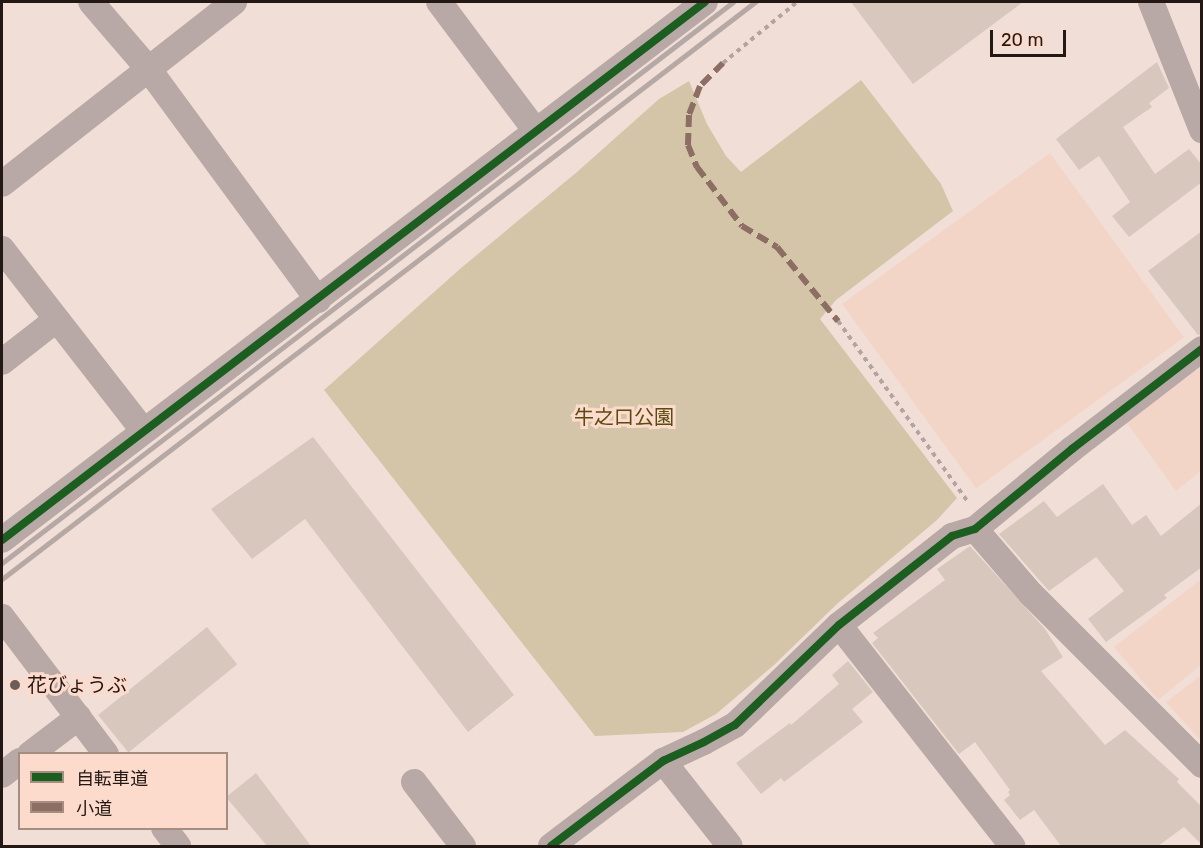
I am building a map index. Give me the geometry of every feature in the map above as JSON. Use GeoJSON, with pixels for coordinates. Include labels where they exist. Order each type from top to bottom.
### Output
{"type":"FeatureCollection","features":[{"type":"Feature","properties":{"kind":"street"},"geometry":{"type":"LineString","coordinates":[[91,2],[147,67],[318,300]]}},
{"type":"Feature","properties":{"kind":"street"},"geometry":{"type":"LineString","coordinates":[[2,184],[147,67],[234,2]]}},
{"type":"Feature","properties":{"kind":"street"},"geometry":{"type":"LineString","coordinates":[[439,2],[536,131]]}},
{"type":"Feature","properties":{"kind":"street"},"geometry":{"type":"LineString","coordinates":[[2,540],[705,2]]}},
{"type":"Feature","properties":{"kind":"street"},"geometry":{"type":"LineString","coordinates":[[1151,2],[1202,130]]}},
{"type":"Feature","properties":{"kind":"street"},"geometry":{"type":"LineString","coordinates":[[2,249],[143,430]]}},
{"type":"Feature","properties":{"kind":"street"},"geometry":{"type":"LineString","coordinates":[[2,362],[56,320]]}},
{"type":"Feature","properties":{"kind":"street"},"geometry":{"type":"LineString","coordinates":[[551,846],[663,760],[735,725],[839,625],[952,536],[975,528],[1072,449],[1202,349]]}},
{"type":"Feature","properties":{"kind":"street"},"geometry":{"type":"LineString","coordinates":[[975,528],[1031,594],[1202,765]]}},
{"type":"Feature","properties":{"kind":"street"},"geometry":{"type":"LineString","coordinates":[[2,617],[105,752]]}},
{"type":"Feature","properties":{"kind":"street"},"geometry":{"type":"LineString","coordinates":[[839,625],[1012,846]]}},
{"type":"Feature","properties":{"kind":"street"},"geometry":{"type":"LineString","coordinates":[[31,752],[79,717]]}},
{"type":"Feature","properties":{"kind":"street"},"geometry":{"type":"LineString","coordinates":[[663,760],[730,846]]}},
{"type":"Feature","properties":{"kind":"street"},"geometry":{"type":"LineString","coordinates":[[2,775],[18,763]]}},
{"type":"Feature","properties":{"kind":"street"},"geometry":{"type":"LineString","coordinates":[[414,782],[463,846]]}},
{"type":"Feature","properties":{"kind":"street"},"geometry":{"type":"LineString","coordinates":[[166,830],[178,846]]}},
{"type":"Feature","properties":{"kind":"path"},"geometry":{"type":"LineString","coordinates":[[723,63],[797,2]]}},
{"type":"Feature","properties":{"kind":"path"},"geometry":{"type":"LineString","coordinates":[[838,321],[969,504],[975,528]]}},
{"type":"Feature","properties":{"kind":"shaded area"},"geometry":{"type":"Polygon","coordinates":[[[1050,153],[1184,337],[976,489],[842,304],[1050,153]]]}},
{"type":"Feature","properties":{"kind":"shaded area"},"geometry":{"type":"Polygon","coordinates":[[[1201,367],[1201,471],[1176,491],[1126,422],[1201,367]]]}},
{"type":"Feature","properties":{"kind":"shaded area"},"geometry":{"type":"Polygon","coordinates":[[[1201,579],[1201,665],[1158,700],[1114,647],[1201,579]]]}},
{"type":"Feature","properties":{"kind":"shaded area"},"geometry":{"type":"Polygon","coordinates":[[[1201,675],[1201,741],[1166,702],[1201,675]]]}},
{"type":"Feature","properties":{"kind":"green space","name":"牛之口公園"},"geometry":{"type":"Polygon","coordinates":[[[861,80],[941,184],[953,211],[836,300],[820,319],[957,498],[937,520],[838,603],[774,665],[716,714],[683,732],[595,736],[324,390],[461,268],[577,172],[659,99],[689,81],[707,124],[726,156],[741,172],[861,80]]]}},
{"type":"Feature","properties":{"kind":"building"},"geometry":{"type":"Polygon","coordinates":[[[851,2],[1023,2],[913,84],[851,2]]]}},
{"type":"Feature","properties":{"kind":"building"},"geometry":{"type":"Polygon","coordinates":[[[1157,62],[1169,88],[1149,103],[1152,107],[1123,127],[1155,174],[1189,149],[1202,165],[1202,182],[1129,237],[1112,216],[1130,202],[1099,156],[1079,170],[1056,139],[1157,62]]]}},
{"type":"Feature","properties":{"kind":"building"},"geometry":{"type":"Polygon","coordinates":[[[1202,231],[1202,334],[1198,335],[1148,271],[1202,231]]]}},
{"type":"Feature","properties":{"kind":"building"},"geometry":{"type":"Polygon","coordinates":[[[313,437],[514,695],[468,732],[305,519],[252,559],[211,509],[313,437]]]}},
{"type":"Feature","properties":{"kind":"building"},"geometry":{"type":"Polygon","coordinates":[[[1103,484],[1132,525],[1146,515],[1161,536],[1202,503],[1202,567],[1164,595],[1167,598],[1106,642],[1088,619],[1124,591],[1096,557],[1049,591],[999,534],[1044,501],[1057,517],[1103,484]]]}},
{"type":"Feature","properties":{"kind":"building"},"geometry":{"type":"Polygon","coordinates":[[[970,546],[1045,629],[1063,657],[1041,671],[1105,745],[1125,730],[1179,779],[1177,782],[1202,807],[1202,845],[1184,827],[1158,846],[1061,846],[1034,810],[1020,820],[1004,800],[1010,795],[1008,792],[1010,790],[975,742],[959,754],[872,643],[878,638],[873,633],[945,580],[937,569],[970,546]]]}},
{"type":"Feature","properties":{"kind":"building"},"geometry":{"type":"Polygon","coordinates":[[[207,627],[237,664],[128,752],[98,715],[207,627]]]}},
{"type":"Feature","properties":{"kind":"building"},"geometry":{"type":"Polygon","coordinates":[[[848,661],[873,692],[852,709],[863,722],[784,782],[781,778],[761,794],[736,763],[790,723],[791,725],[839,684],[832,675],[848,661]]]}},
{"type":"Feature","properties":{"kind":"building"},"geometry":{"type":"Polygon","coordinates":[[[256,773],[311,846],[267,846],[228,799],[228,795],[256,773]]]}},
{"type":"Feature","properties":{"kind":"railway"},"geometry":{"type":"LineString","coordinates":[[2,563],[733,2]]}},
{"type":"Feature","properties":{"kind":"railway"},"geometry":{"type":"LineString","coordinates":[[2,579],[755,2]]}},
{"type":"Feature","properties":{"kind":"marked path"},"geometry":{"type":"LineString","coordinates":[[723,63],[700,86],[689,115],[688,145],[697,167],[742,226],[777,247],[838,321]]}},
{"type":"Feature","properties":{"kind":"cycle path"},"geometry":{"type":"LineString","coordinates":[[2,540],[705,2]]}},
{"type":"Feature","properties":{"kind":"cycle path"},"geometry":{"type":"LineString","coordinates":[[551,846],[663,761],[735,725],[839,625],[952,536],[975,529],[1072,449],[1202,349]]}},
{"type":"Feature","properties":{"kind":"place","name":"花びょうぶ"},"geometry":{"type":"Point","coordinates":[15,685]}}]}
